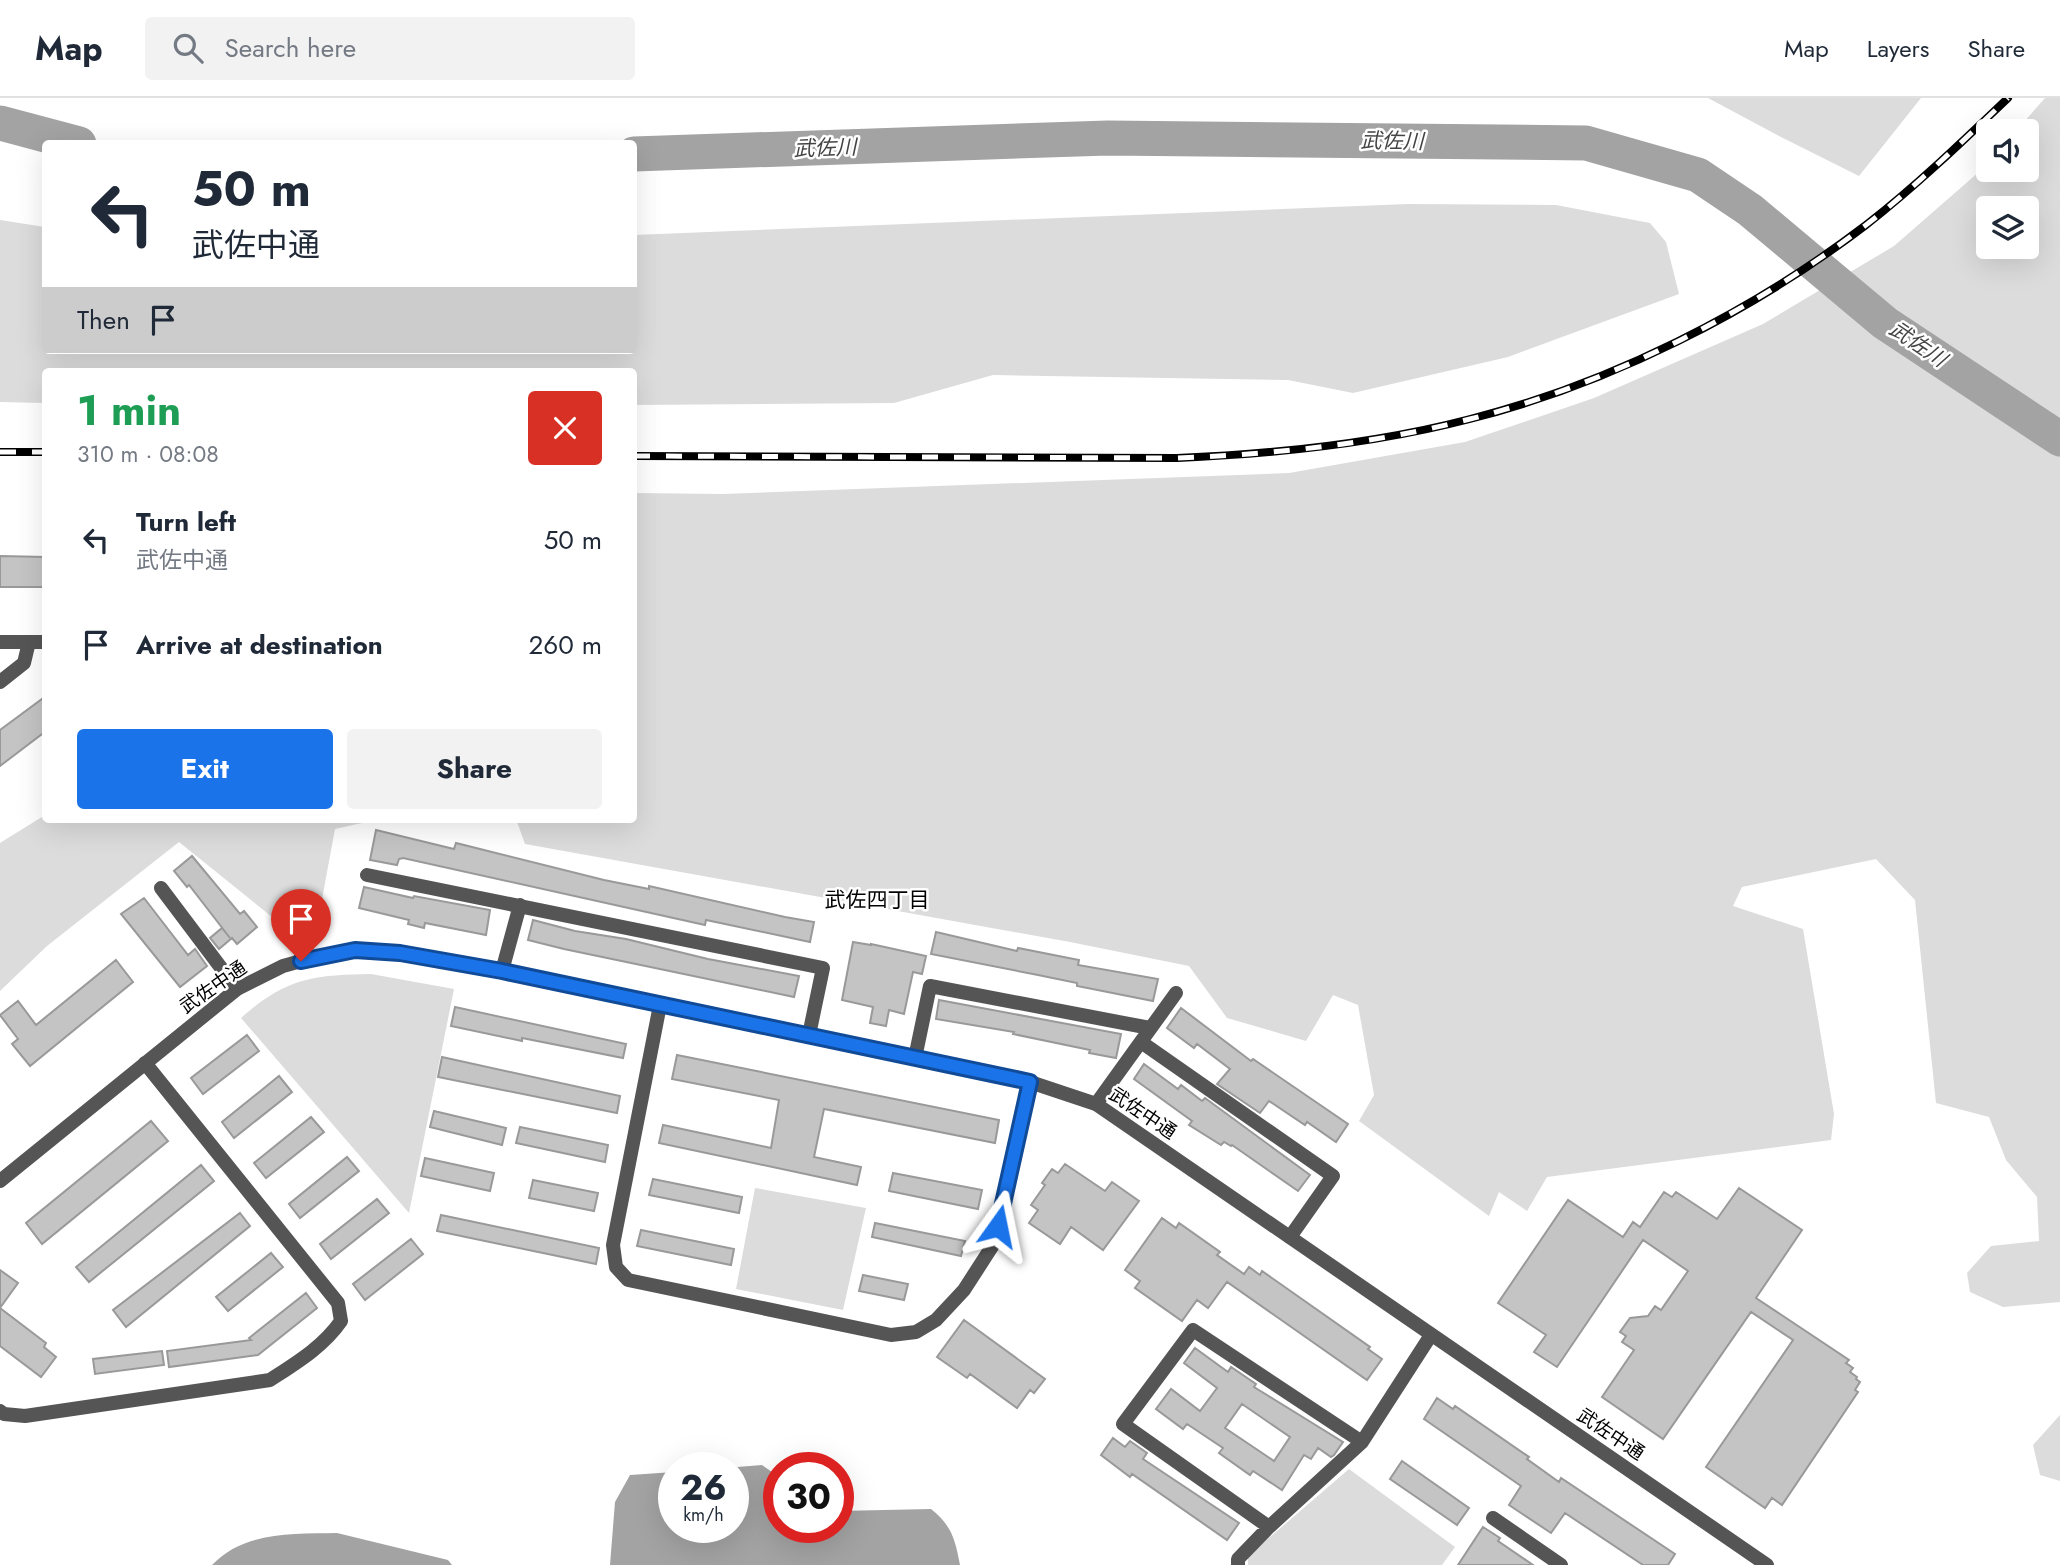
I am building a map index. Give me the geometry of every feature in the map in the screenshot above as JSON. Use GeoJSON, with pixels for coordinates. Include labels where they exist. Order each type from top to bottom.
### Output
{"type":"FeatureCollection","features":[{"type":"Feature","properties":{"kind":"street"},"geometry":{"type":"LineString","coordinates":[[0,642],[42,642]]}},
{"type":"Feature","properties":{"kind":"street"},"geometry":{"type":"LineString","coordinates":[[0,682],[24,663],[29,642]]}},
{"type":"Feature","properties":{"kind":"street"},"geometry":{"type":"LineString","coordinates":[[367,875],[823,968],[809,1035]]}},
{"type":"Feature","properties":{"kind":"street"},"geometry":{"type":"LineString","coordinates":[[161,888],[237,989]]}},
{"type":"Feature","properties":{"kind":"street"},"geometry":{"type":"LineString","coordinates":[[502,971],[520,905]]}},
{"type":"Feature","properties":{"kind":"street","name":"武佐中通"},"geometry":{"type":"LineString","coordinates":[[0,1181],[237,989],[283,966],[355,950],[400,953],[502,971],[1030,1082],[1096,1104],[1767,1565]]}},
{"type":"Feature","properties":{"kind":"street"},"geometry":{"type":"LineString","coordinates":[[915,1058],[930,986],[1150,1028]]}},
{"type":"Feature","properties":{"kind":"street"},"geometry":{"type":"LineString","coordinates":[[1096,1104],[1176,993]]}},
{"type":"Feature","properties":{"kind":"street"},"geometry":{"type":"LineString","coordinates":[[660,1005],[613,1245],[616,1267],[628,1280],[891,1335],[916,1332],[936,1320],[964,1290],[993,1245],[1030,1082]]}},
{"type":"Feature","properties":{"kind":"street"},"geometry":{"type":"LineString","coordinates":[[1141,1042],[1333,1176],[1290,1237]]}},
{"type":"Feature","properties":{"kind":"street"},"geometry":{"type":"LineString","coordinates":[[0,1410],[4,1414],[25,1416],[270,1380],[330,1336],[341,1321],[338,1303],[145,1063]]}},
{"type":"Feature","properties":{"kind":"street"},"geometry":{"type":"LineString","coordinates":[[1269,1527],[1124,1424],[1193,1330],[1362,1442]]}},
{"type":"Feature","properties":{"kind":"street"},"geometry":{"type":"LineString","coordinates":[[1238,1565],[1238,1559],[1269,1527],[1362,1442],[1432,1335]]}},
{"type":"Feature","properties":{"kind":"street"},"geometry":{"type":"LineString","coordinates":[[1493,1518],[1561,1565]]}},
{"type":"Feature","properties":{"kind":"shaded area"},"geometry":{"type":"Polygon","coordinates":[[[1708,98],[1921,98],[1859,176],[1708,98]]]}},
{"type":"Feature","properties":{"kind":"shaded area"},"geometry":{"type":"Polygon","coordinates":[[[2045,98],[2060,98],[2060,1302],[2003,1307],[1970,1292],[1967,1273],[1991,1246],[2039,1241],[2037,1197],[2006,1160],[1989,1117],[1936,1103],[1915,900],[1876,859],[1742,887],[1733,906],[1803,929],[1834,1114],[1831,1140],[1547,1177],[1527,1211],[1499,1192],[1489,1216],[1359,1121],[1374,1095],[1358,1005],[1333,995],[1306,1041],[1227,1018],[1189,966],[1070,942],[525,844],[517,823],[637,823],[637,493],[723,494],[1289,473],[1465,442],[1594,398],[1763,324],[1894,246],[1976,174],[1976,182],[2039,182],[2039,119],[2027,119],[2045,98]]]}},
{"type":"Feature","properties":{"kind":"shaded area"},"geometry":{"type":"Polygon","coordinates":[[[1408,204],[1556,205],[1650,223],[1666,242],[1679,294],[1508,357],[1353,393],[1288,380],[993,375],[894,403],[637,405],[637,368],[42,368],[42,403],[0,402],[0,220],[42,227],[42,354],[637,354],[637,235],[1408,204]]]}},
{"type":"Feature","properties":{"kind":"shaded area"},"geometry":{"type":"Polygon","coordinates":[[[42,817],[42,823],[362,823],[335,829],[320,910],[272,917],[179,842],[47,946],[0,991],[0,843],[42,817]]]}},
{"type":"Feature","properties":{"kind":"shaded area"},"geometry":{"type":"Polygon","coordinates":[[[371,974],[454,989],[409,1213],[241,1018],[272,994],[301,981],[371,974]]]}},
{"type":"Feature","properties":{"kind":"shaded area"},"geometry":{"type":"Polygon","coordinates":[[[755,1188],[866,1208],[843,1310],[736,1289],[755,1188]]]}},
{"type":"Feature","properties":{"kind":"shaded area"},"geometry":{"type":"Polygon","coordinates":[[[2060,1415],[2060,1481],[2040,1475],[2033,1445],[2060,1415]]]}},
{"type":"Feature","properties":{"kind":"shaded area"},"geometry":{"type":"Polygon","coordinates":[[[749,1466],[763,1466],[763,1543],[854,1543],[854,1511],[931,1509],[944,1521],[951,1534],[960,1565],[610,1565],[615,1502],[630,1475],[658,1473],[658,1543],[749,1543],[749,1466]]]}},
{"type":"Feature","properties":{"kind":"shaded area"},"geometry":{"type":"Polygon","coordinates":[[[1349,1469],[1455,1547],[1442,1565],[1248,1565],[1248,1556],[1349,1469]]]}},
{"type":"Feature","properties":{"kind":"shaded area"},"geometry":{"type":"Polygon","coordinates":[[[337,1533],[448,1560],[452,1565],[212,1565],[225,1554],[254,1540],[287,1535],[337,1533]]]}},
{"type":"Feature","properties":{"kind":"building"},"geometry":{"type":"Polygon","coordinates":[[[0,556],[42,557],[42,587],[0,587],[0,556]]]}},
{"type":"Feature","properties":{"kind":"building"},"geometry":{"type":"Polygon","coordinates":[[[42,699],[42,734],[0,766],[0,730],[42,699]]]}},
{"type":"Feature","properties":{"kind":"building"},"geometry":{"type":"Polygon","coordinates":[[[376,830],[454,849],[456,843],[604,880],[649,889],[649,886],[814,922],[810,942],[706,920],[705,925],[403,858],[399,859],[397,865],[370,860],[376,830]]]}},
{"type":"Feature","properties":{"kind":"building"},"geometry":{"type":"Polygon","coordinates":[[[192,856],[240,914],[244,911],[257,927],[237,944],[232,938],[219,949],[210,938],[222,928],[230,938],[189,885],[187,887],[174,871],[192,856]]]}},
{"type":"Feature","properties":{"kind":"building"},"geometry":{"type":"Polygon","coordinates":[[[364,887],[490,910],[486,935],[425,923],[424,928],[408,924],[409,920],[359,908],[364,887]]]}},
{"type":"Feature","properties":{"kind":"building"},"geometry":{"type":"Polygon","coordinates":[[[144,898],[188,955],[195,949],[207,966],[180,987],[121,914],[144,898]]]}},
{"type":"Feature","properties":{"kind":"building"},"geometry":{"type":"Polygon","coordinates":[[[533,920],[708,959],[799,976],[794,997],[528,940],[533,920]]]}},
{"type":"Feature","properties":{"kind":"building"},"geometry":{"type":"Polygon","coordinates":[[[936,932],[1017,951],[1018,948],[1079,960],[1078,965],[1158,979],[1153,1001],[931,954],[936,932]]]}},
{"type":"Feature","properties":{"kind":"building"},"geometry":{"type":"Polygon","coordinates":[[[853,942],[926,956],[922,974],[913,972],[904,1014],[889,1010],[886,1026],[870,1023],[873,1007],[842,1000],[853,942]]]}},
{"type":"Feature","properties":{"kind":"building"},"geometry":{"type":"Polygon","coordinates":[[[116,960],[133,982],[30,1066],[12,1044],[18,1039],[0,1015],[18,1001],[36,1025],[116,960]]]}},
{"type":"Feature","properties":{"kind":"building"},"geometry":{"type":"Polygon","coordinates":[[[939,1000],[1121,1034],[1116,1058],[1013,1034],[1014,1032],[936,1019],[939,1000]]]}},
{"type":"Feature","properties":{"kind":"building"},"geometry":{"type":"Polygon","coordinates":[[[455,1007],[626,1044],[623,1058],[451,1026],[455,1007]]]}},
{"type":"Feature","properties":{"kind":"building"},"geometry":{"type":"Polygon","coordinates":[[[1181,1008],[1251,1061],[1253,1059],[1348,1124],[1336,1142],[1269,1101],[1260,1113],[1217,1084],[1230,1069],[1197,1044],[1194,1048],[1167,1028],[1181,1008]]]}},
{"type":"Feature","properties":{"kind":"building"},"geometry":{"type":"Polygon","coordinates":[[[247,1035],[259,1051],[203,1094],[191,1078],[247,1035]]]}},
{"type":"Feature","properties":{"kind":"building"},"geometry":{"type":"Polygon","coordinates":[[[677,1055],[999,1120],[995,1143],[824,1109],[814,1157],[861,1167],[857,1185],[659,1143],[663,1125],[771,1148],[779,1100],[672,1079],[677,1055]]]}},
{"type":"Feature","properties":{"kind":"building"},"geometry":{"type":"Polygon","coordinates":[[[442,1057],[620,1096],[617,1113],[438,1077],[442,1057]]]}},
{"type":"Feature","properties":{"kind":"building"},"geometry":{"type":"Polygon","coordinates":[[[1144,1064],[1178,1089],[1181,1085],[1202,1101],[1205,1098],[1310,1175],[1298,1191],[1232,1145],[1224,1142],[1221,1145],[1189,1125],[1192,1121],[1134,1079],[1144,1064]]]}},
{"type":"Feature","properties":{"kind":"building"},"geometry":{"type":"Polygon","coordinates":[[[279,1076],[292,1092],[234,1138],[222,1122],[279,1076]]]}},
{"type":"Feature","properties":{"kind":"building"},"geometry":{"type":"Polygon","coordinates":[[[434,1111],[506,1128],[502,1145],[430,1127],[434,1111]]]}},
{"type":"Feature","properties":{"kind":"building"},"geometry":{"type":"Polygon","coordinates":[[[311,1117],[324,1132],[266,1178],[254,1163],[311,1117]]]}},
{"type":"Feature","properties":{"kind":"building"},"geometry":{"type":"Polygon","coordinates":[[[151,1121],[168,1141],[42,1244],[26,1223],[151,1121]]]}},
{"type":"Feature","properties":{"kind":"building"},"geometry":{"type":"Polygon","coordinates":[[[520,1127],[608,1145],[605,1162],[516,1143],[520,1127]]]}},
{"type":"Feature","properties":{"kind":"building"},"geometry":{"type":"Polygon","coordinates":[[[347,1157],[359,1171],[300,1218],[289,1204],[347,1157]]]}},
{"type":"Feature","properties":{"kind":"building"},"geometry":{"type":"Polygon","coordinates":[[[425,1158],[494,1173],[490,1191],[421,1176],[425,1158]]]}},
{"type":"Feature","properties":{"kind":"building"},"geometry":{"type":"Polygon","coordinates":[[[1065,1164],[1105,1191],[1112,1182],[1139,1201],[1103,1250],[1071,1227],[1060,1244],[1029,1223],[1038,1210],[1031,1205],[1045,1185],[1042,1183],[1052,1169],[1058,1173],[1065,1164]]]}},
{"type":"Feature","properties":{"kind":"building"},"geometry":{"type":"Polygon","coordinates":[[[201,1165],[214,1181],[89,1282],[76,1267],[201,1165]]]}},
{"type":"Feature","properties":{"kind":"building"},"geometry":{"type":"Polygon","coordinates":[[[893,1173],[982,1190],[978,1209],[889,1191],[893,1173]]]}},
{"type":"Feature","properties":{"kind":"building"},"geometry":{"type":"Polygon","coordinates":[[[653,1179],[742,1197],[739,1213],[649,1195],[653,1179]]]}},
{"type":"Feature","properties":{"kind":"building"},"geometry":{"type":"Polygon","coordinates":[[[533,1180],[598,1193],[594,1211],[529,1198],[533,1180]]]}},
{"type":"Feature","properties":{"kind":"building"},"geometry":{"type":"Polygon","coordinates":[[[1739,1188],[1802,1230],[1756,1298],[1849,1360],[1846,1363],[1853,1368],[1850,1372],[1860,1382],[1855,1390],[1858,1392],[1782,1505],[1772,1498],[1765,1508],[1706,1467],[1793,1340],[1751,1312],[1663,1439],[1602,1397],[1634,1350],[1622,1342],[1626,1336],[1620,1332],[1630,1318],[1648,1316],[1655,1306],[1661,1310],[1688,1271],[1643,1240],[1557,1367],[1534,1352],[1546,1335],[1498,1303],[1568,1200],[1623,1237],[1633,1222],[1640,1227],[1664,1192],[1672,1197],[1676,1192],[1717,1219],[1739,1188]]]}},
{"type":"Feature","properties":{"kind":"building"},"geometry":{"type":"Polygon","coordinates":[[[377,1199],[389,1213],[331,1259],[320,1244],[377,1199]]]}},
{"type":"Feature","properties":{"kind":"building"},"geometry":{"type":"Polygon","coordinates":[[[240,1213],[250,1226],[126,1327],[113,1310],[240,1213]]]}},
{"type":"Feature","properties":{"kind":"building"},"geometry":{"type":"Polygon","coordinates":[[[441,1215],[599,1248],[596,1264],[437,1231],[441,1215]]]}},
{"type":"Feature","properties":{"kind":"building"},"geometry":{"type":"Polygon","coordinates":[[[1162,1218],[1176,1228],[1179,1223],[1220,1252],[1217,1255],[1244,1274],[1249,1267],[1260,1275],[1262,1271],[1370,1347],[1368,1349],[1382,1359],[1367,1380],[1227,1282],[1208,1308],[1197,1300],[1182,1321],[1135,1288],[1140,1281],[1125,1270],[1162,1218]]]}},
{"type":"Feature","properties":{"kind":"building"},"geometry":{"type":"Polygon","coordinates":[[[875,1223],[965,1241],[961,1256],[872,1237],[875,1223]]]}},
{"type":"Feature","properties":{"kind":"building"},"geometry":{"type":"Polygon","coordinates":[[[641,1230],[734,1249],[731,1265],[637,1246],[641,1230]]]}},
{"type":"Feature","properties":{"kind":"building"},"geometry":{"type":"Polygon","coordinates":[[[411,1239],[423,1254],[365,1300],[353,1284],[411,1239]]]}},
{"type":"Feature","properties":{"kind":"building"},"geometry":{"type":"Polygon","coordinates":[[[271,1253],[283,1267],[228,1311],[216,1297],[271,1253]]]}},
{"type":"Feature","properties":{"kind":"building"},"geometry":{"type":"Polygon","coordinates":[[[0,1270],[18,1283],[0,1308],[0,1270]]]}},
{"type":"Feature","properties":{"kind":"building"},"geometry":{"type":"Polygon","coordinates":[[[863,1275],[908,1284],[904,1300],[859,1291],[863,1275]]]}},
{"type":"Feature","properties":{"kind":"building"},"geometry":{"type":"Polygon","coordinates":[[[306,1293],[317,1308],[258,1355],[169,1367],[167,1351],[251,1340],[249,1338],[306,1293]]]}},
{"type":"Feature","properties":{"kind":"building"},"geometry":{"type":"Polygon","coordinates":[[[0,1308],[46,1343],[44,1347],[56,1357],[41,1377],[0,1346],[0,1308]]]}},
{"type":"Feature","properties":{"kind":"building"},"geometry":{"type":"Polygon","coordinates":[[[964,1320],[1045,1379],[1034,1393],[1030,1390],[1017,1408],[970,1374],[967,1378],[937,1357],[964,1320]]]}},
{"type":"Feature","properties":{"kind":"building"},"geometry":{"type":"Polygon","coordinates":[[[1195,1348],[1228,1372],[1231,1367],[1256,1384],[1254,1387],[1343,1442],[1331,1457],[1318,1448],[1311,1459],[1304,1455],[1282,1490],[1253,1471],[1250,1475],[1219,1453],[1223,1448],[1187,1424],[1183,1429],[1156,1409],[1171,1389],[1200,1411],[1217,1388],[1184,1363],[1195,1348]],[[1242,1404],[1225,1428],[1274,1461],[1290,1437],[1242,1404]]]}},
{"type":"Feature","properties":{"kind":"building"},"geometry":{"type":"Polygon","coordinates":[[[162,1351],[164,1365],[95,1374],[93,1359],[162,1351]]]}},
{"type":"Feature","properties":{"kind":"building"},"geometry":{"type":"Polygon","coordinates":[[[1437,1398],[1453,1409],[1455,1406],[1529,1457],[1527,1459],[1559,1482],[1561,1478],[1675,1554],[1668,1565],[1643,1565],[1565,1513],[1551,1533],[1509,1505],[1521,1486],[1424,1419],[1437,1398]]]}},
{"type":"Feature","properties":{"kind":"building"},"geometry":{"type":"Polygon","coordinates":[[[1113,1438],[1125,1447],[1130,1441],[1147,1453],[1143,1459],[1239,1523],[1227,1540],[1101,1455],[1113,1438]]]}},
{"type":"Feature","properties":{"kind":"building"},"geometry":{"type":"Polygon","coordinates":[[[1402,1461],[1469,1508],[1457,1525],[1390,1479],[1402,1461]]]}},
{"type":"Feature","properties":{"kind":"building"},"geometry":{"type":"Polygon","coordinates":[[[1483,1527],[1500,1538],[1498,1541],[1533,1565],[1458,1565],[1483,1527]]]}},
{"type":"Feature","properties":{"kind":"waterway","name":"武佐川"},"geometry":{"type":"LineString","coordinates":[[0,123],[64,140]]}},
{"type":"Feature","properties":{"kind":"waterway","name":"武佐川"},"geometry":{"type":"LineString","coordinates":[[637,154],[1108,138],[1586,143],[1698,175],[1750,210],[1885,323],[2060,439]]}},
{"type":"Feature","properties":{"kind":"railway"},"geometry":{"type":"LineString","coordinates":[[637,456],[1177,458],[1325,446],[1398,435],[1470,419],[1522,404],[1626,365],[1677,342],[1776,287],[1885,210],[2008,98]]}},
{"type":"Feature","properties":{"kind":"railway"},"geometry":{"type":"LineString","coordinates":[[0,452],[42,452]]}},
{"type":"Feature","properties":{"kind":"district","name":"武佐四丁目"},"geometry":{"type":"Point","coordinates":[877,900]}},
{"type":"Feature","properties":{"kind":"route"},"geometry":{"type":"LineString","coordinates":[[301,961],[355,950],[400,953],[502,971],[1030,1082],[998,1226]]}}]}
